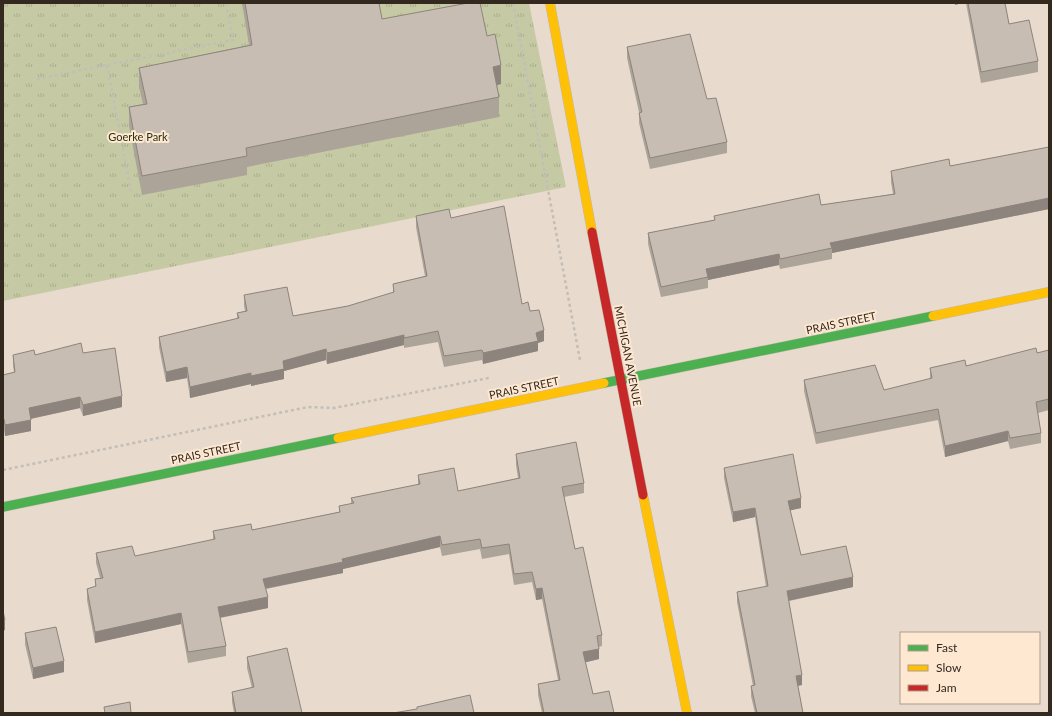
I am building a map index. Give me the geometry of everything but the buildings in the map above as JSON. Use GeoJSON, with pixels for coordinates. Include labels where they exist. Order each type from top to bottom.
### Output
{"type":"FeatureCollection","features":[{"type":"Feature","properties":{"kind":"street","name":"MICHIGAN AVENUE"},"geometry":{"type":"LineString","coordinates":[[550,3],[621,380],[687,713]]}},
{"type":"Feature","properties":{"kind":"street","name":"PRAIS STREET"},"geometry":{"type":"LineString","coordinates":[[3,507],[1049,292]]}},
{"type":"Feature","properties":{"kind":"path"},"geometry":{"type":"LineString","coordinates":[[37,79],[233,40],[226,3]]}},
{"type":"Feature","properties":{"kind":"path"},"geometry":{"type":"LineString","coordinates":[[513,3],[580,360],[572,362]]}},
{"type":"Feature","properties":{"kind":"path"},"geometry":{"type":"LineString","coordinates":[[107,65],[131,191]]}},
{"type":"Feature","properties":{"kind":"path"},"geometry":{"type":"LineString","coordinates":[[3,470],[308,407],[334,408],[496,377]]}},
{"type":"Feature","properties":{"kind":"green space","name":"Goerke Park"},"geometry":{"type":"Polygon","coordinates":[[[3,3],[529,3],[566,187],[3,301],[3,3]]]}},
{"type":"Feature","properties":{"kind":"traffic: fast"},"geometry":{"type":"LineString","coordinates":[[604,383],[933,316]]}},
{"type":"Feature","properties":{"kind":"traffic: fast"},"geometry":{"type":"LineString","coordinates":[[3,507],[338,438]]}},
{"type":"Feature","properties":{"kind":"traffic: slow"},"geometry":{"type":"LineString","coordinates":[[550,3],[592,232]]}},
{"type":"Feature","properties":{"kind":"traffic: slow"},"geometry":{"type":"LineString","coordinates":[[933,316],[1049,292]]}},
{"type":"Feature","properties":{"kind":"traffic: slow"},"geometry":{"type":"LineString","coordinates":[[338,438],[604,383]]}},
{"type":"Feature","properties":{"kind":"traffic: slow"},"geometry":{"type":"LineString","coordinates":[[643,495],[687,713]]}},
{"type":"Feature","properties":{"kind":"traffic: jam"},"geometry":{"type":"LineString","coordinates":[[592,232],[643,495]]}}]}
